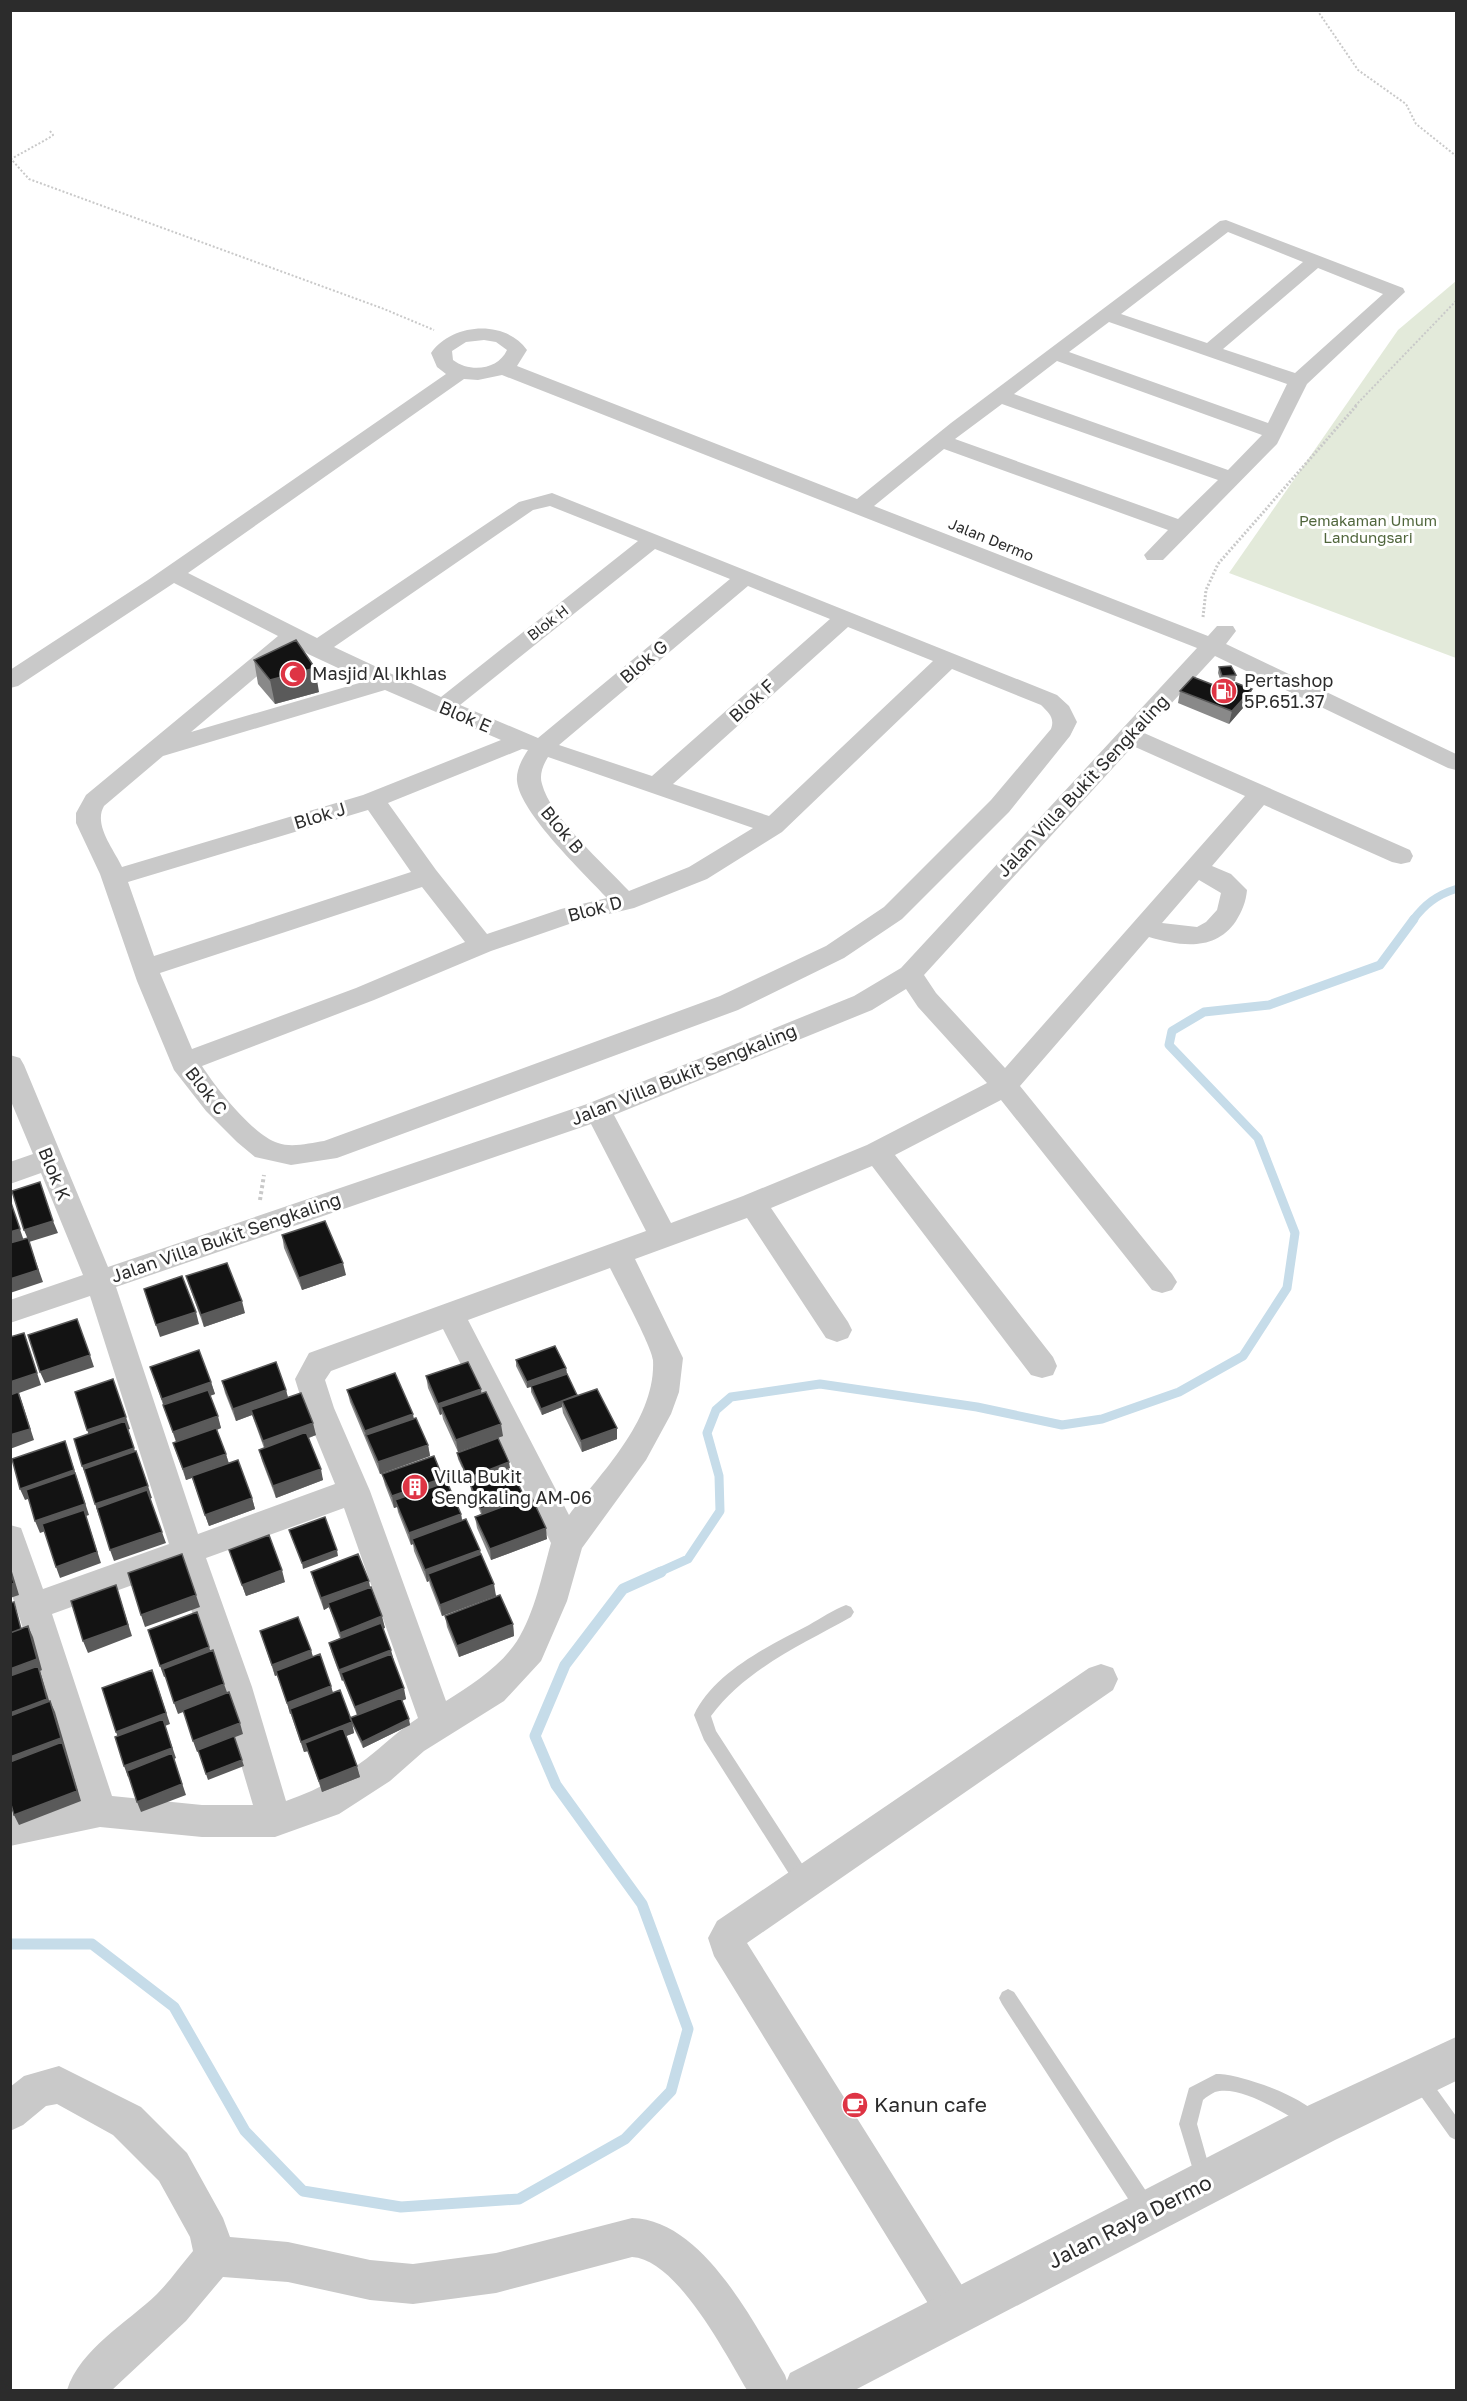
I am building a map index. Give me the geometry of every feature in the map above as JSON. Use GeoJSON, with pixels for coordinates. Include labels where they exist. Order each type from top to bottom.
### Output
{"type":"FeatureCollection","features":[{"type":"Feature","properties":{"kind":"street"},"geometry":{"type":"LineString","coordinates":[[868,500],[999,396],[1227,225],[1396,291],[1298,381],[1270,440],[1155,555]]}},
{"type":"Feature","properties":{"kind":"street"},"geometry":{"type":"LineString","coordinates":[[1209,351],[1316,260]]}},
{"type":"Feature","properties":{"kind":"street"},"geometry":{"type":"LineString","coordinates":[[1106,315],[1298,381]]}},
{"type":"Feature","properties":{"kind":"street"},"geometry":{"type":"LineString","coordinates":[[484,334],[506,339],[517,350],[509,362],[483,373],[461,372],[445,364],[441,352],[461,337],[484,334]]}},
{"type":"Feature","properties":{"kind":"street"},"geometry":{"type":"LineString","coordinates":[[1055,354],[1274,432]]}},
{"type":"Feature","properties":{"kind":"street"},"geometry":{"type":"LineString","coordinates":[[509,362],[1213,633],[1456,745]]}},
{"type":"Feature","properties":{"kind":"street"},"geometry":{"type":"LineString","coordinates":[[10,681],[164,579],[461,372]]}},
{"type":"Feature","properties":{"kind":"street"},"geometry":{"type":"LineString","coordinates":[[999,396],[1232,478]]}},
{"type":"Feature","properties":{"kind":"street"},"geometry":{"type":"LineString","coordinates":[[941,441],[1182,528]]}},
{"type":"Feature","properties":{"kind":"street"},"geometry":{"type":"LineString","coordinates":[[268,1151],[294,1156],[327,1151],[729,1003],[835,952],[893,913],[1000,806],[1062,731],[1065,722],[1062,711],[1049,700],[552,499],[535,501],[316,649]]}},
{"type":"Feature","properties":{"kind":"street","name":"Blok H"},"geometry":{"type":"LineString","coordinates":[[443,707],[654,539]]}},
{"type":"Feature","properties":{"kind":"street","name":"Blok G"},"geometry":{"type":"LineString","coordinates":[[531,744],[746,576]]}},
{"type":"Feature","properties":{"kind":"street","name":"Blok E"},"geometry":{"type":"LineString","coordinates":[[164,579],[292,635],[386,682],[531,744],[773,826]]}},
{"type":"Feature","properties":{"kind":"street","name":"Blok F"},"geometry":{"type":"LineString","coordinates":[[657,785],[846,617]]}},
{"type":"Feature","properties":{"kind":"street"},"geometry":{"type":"LineString","coordinates":[[1213,633],[1456,763]]}},
{"type":"Feature","properties":{"kind":"street","name":"Jalan Villa Bukit Sengkaling"},"geometry":{"type":"LineString","coordinates":[[10,1312],[597,1111],[862,1004],[910,974],[1131,736],[1213,633]]}},
{"type":"Feature","properties":{"kind":"street","name":"Blok C"},"geometry":{"type":"LineString","coordinates":[[268,1151],[217,1110],[184,1064],[145,968],[114,878],[88,823],[88,813],[95,801],[150,753],[292,635]]}},
{"type":"Feature","properties":{"kind":"street","name":"Blok D"},"geometry":{"type":"LineString","coordinates":[[184,1064],[365,994],[482,945],[570,915],[625,902],[698,873],[773,826],[948,660]]}},
{"type":"Feature","properties":{"kind":"street"},"geometry":{"type":"LineString","coordinates":[[150,753],[386,682]]}},
{"type":"Feature","properties":{"kind":"street"},"geometry":{"type":"LineString","coordinates":[[1131,736],[1401,856]]}},
{"type":"Feature","properties":{"kind":"street","name":"Blok J"},"geometry":{"type":"LineString","coordinates":[[114,878],[373,800],[531,744]]}},
{"type":"Feature","properties":{"kind":"street","name":"Blok B"},"geometry":{"type":"LineString","coordinates":[[531,744],[529,782],[539,804],[625,902]]}},
{"type":"Feature","properties":{"kind":"street"},"geometry":{"type":"LineString","coordinates":[[436,1724],[354,1491],[319,1408],[310,1379],[313,1370],[320,1362],[753,1204],[877,1152],[1005,1086],[1260,793]]}},
{"type":"Feature","properties":{"kind":"street"},"geometry":{"type":"LineString","coordinates":[[373,800],[427,876],[482,945]]}},
{"type":"Feature","properties":{"kind":"street"},"geometry":{"type":"LineString","coordinates":[[1144,927],[1176,935],[1203,936],[1218,926],[1234,904],[1234,890],[1222,880],[1195,868]]}},
{"type":"Feature","properties":{"kind":"street"},"geometry":{"type":"LineString","coordinates":[[145,968],[427,876]]}},
{"type":"Feature","properties":{"kind":"street"},"geometry":{"type":"LineString","coordinates":[[910,974],[927,1000],[1005,1086],[1162,1282]]}},
{"type":"Feature","properties":{"kind":"street","name":"Blok K"},"geometry":{"type":"LineString","coordinates":[[10,1065],[100,1282],[188,1552],[236,1687],[275,1821]]}},
{"type":"Feature","properties":{"kind":"street"},"geometry":{"type":"LineString","coordinates":[[597,1111],[615,1141],[663,1236]]}},
{"type":"Feature","properties":{"kind":"street"},"geometry":{"type":"LineString","coordinates":[[877,1152],[1042,1366]]}},
{"type":"Feature","properties":{"kind":"street"},"geometry":{"type":"LineString","coordinates":[[10,1174],[48,1159]]}},
{"type":"Feature","properties":{"kind":"street"},"geometry":{"type":"LineString","coordinates":[[753,1204],[837,1330]]}},
{"type":"Feature","properties":{"kind":"street"},"geometry":{"type":"LineString","coordinates":[[10,1830],[100,1811],[202,1821],[275,1821],[327,1803],[378,1770],[412,1740],[492,1690],[529,1651],[551,1600],[567,1543],[635,1451],[656,1414],[664,1392],[668,1358],[618,1254]]}},
{"type":"Feature","properties":{"kind":"street"},"geometry":{"type":"LineString","coordinates":[[450,1313],[567,1543]]}},
{"type":"Feature","properties":{"kind":"street"},"geometry":{"type":"LineString","coordinates":[[33,1607],[354,1491]]}},
{"type":"Feature","properties":{"kind":"street"},"geometry":{"type":"LineString","coordinates":[[10,1538],[100,1811]]}},
{"type":"Feature","properties":{"kind":"street"},"geometry":{"type":"LineString","coordinates":[[956,2312],[726,1941],[730,1933],[1101,1679]]}},
{"type":"Feature","properties":{"kind":"street","name":"Jalan Raya Dermo"},"geometry":{"type":"LineString","coordinates":[[807,2391],[1319,2124],[1445,2067]]}},
{"type":"Feature","properties":{"kind":"street"},"geometry":{"type":"LineString","coordinates":[[10,2112],[37,2089],[59,2085],[127,2121],[173,2167],[209,2232],[214,2256]]}},
{"type":"Feature","properties":{"kind":"street"},"geometry":{"type":"LineString","coordinates":[[214,2256],[278,2260],[370,2282],[427,2284],[537,2264],[607,2243],[640,2238],[680,2259],[700,2282],[719,2306],[770,2391]]}},
{"type":"Feature","properties":{"kind":"street"},"geometry":{"type":"LineString","coordinates":[[87,2391],[100,2372],[172,2307],[214,2256]]}},
{"type":"Feature","properties":{"kind":"lane"},"geometry":{"type":"LineString","coordinates":[[804,1882],[710,1736],[702,1715],[713,1699],[738,1676],[846,1612]]}},
{"type":"Feature","properties":{"kind":"lane"},"geometry":{"type":"LineString","coordinates":[[1008,1998],[1149,2213]]}},
{"type":"Feature","properties":{"kind":"lane"},"geometry":{"type":"LineString","coordinates":[[1445,2067],[1456,2131]]}},
{"type":"Feature","properties":{"kind":"lane"},"geometry":{"type":"LineString","coordinates":[[1205,2183],[1188,2124],[1195,2094],[1216,2082],[1247,2087],[1279,2099],[1319,2124]]}},
{"type":"Feature","properties":{"kind":"path"},"geometry":{"type":"LineString","coordinates":[[1317,10],[1358,70],[1406,104],[1416,124],[1438,144],[1456,156]]}},
{"type":"Feature","properties":{"kind":"path"},"geometry":{"type":"LineString","coordinates":[[50,131],[53,135],[49,138],[11,159],[29,179],[384,309],[428,329],[461,337]]}},
{"type":"Feature","properties":{"kind":"path"},"geometry":{"type":"LineString","coordinates":[[1213,633],[1203,597],[1207,582],[1218,564],[1378,380],[1456,301]]}},
{"type":"Feature","properties":{"kind":"path"},"geometry":{"type":"LineString","coordinates":[[256,1226],[268,1151]]}},
{"type":"Feature","properties":{"kind":"green space","name":"Pemakaman Umum Landungsari"},"geometry":{"type":"Polygon","coordinates":[[[1456,281],[1456,658],[1229,573],[1398,330],[1456,281]]]}},
{"type":"Feature","properties":{"kind":"building"},"geometry":{"type":"Polygon","coordinates":[[[296,640],[315,668],[270,680],[254,660],[296,640]]]}},
{"type":"Feature","properties":{"kind":"building"},"geometry":{"type":"Polygon","coordinates":[[[1231,666],[1236,675],[1222,676],[1219,667],[1231,666]]]}},
{"type":"Feature","properties":{"kind":"building"},"geometry":{"type":"Polygon","coordinates":[[[1193,677],[1229,691],[1236,683],[1252,689],[1232,711],[1180,691],[1193,677]]]}},
{"type":"Feature","properties":{"kind":"building"},"geometry":{"type":"Polygon","coordinates":[[[40,1182],[53,1221],[24,1230],[12,1191],[40,1182]]]}},
{"type":"Feature","properties":{"kind":"building"},"geometry":{"type":"Polygon","coordinates":[[[10,1200],[20,1229],[10,1232],[10,1200]]]}},
{"type":"Feature","properties":{"kind":"building"},"geometry":{"type":"Polygon","coordinates":[[[325,1221],[343,1263],[299,1278],[282,1235],[325,1221]]]}},
{"type":"Feature","properties":{"kind":"building"},"geometry":{"type":"Polygon","coordinates":[[[28,1238],[38,1270],[10,1279],[10,1243],[28,1238]]]}},
{"type":"Feature","properties":{"kind":"building"},"geometry":{"type":"Polygon","coordinates":[[[227,1263],[242,1301],[201,1315],[186,1276],[227,1263]]]}},
{"type":"Feature","properties":{"kind":"building"},"geometry":{"type":"Polygon","coordinates":[[[182,1276],[196,1312],[156,1325],[144,1289],[182,1276]]]}},
{"type":"Feature","properties":{"kind":"building"},"geometry":{"type":"Polygon","coordinates":[[[77,1319],[90,1355],[40,1372],[28,1335],[77,1319]]]}},
{"type":"Feature","properties":{"kind":"building"},"geometry":{"type":"Polygon","coordinates":[[[24,1333],[37,1373],[10,1382],[10,1337],[24,1333]]]}},
{"type":"Feature","properties":{"kind":"building"},"geometry":{"type":"Polygon","coordinates":[[[555,1346],[566,1368],[527,1382],[516,1360],[555,1346]]]}},
{"type":"Feature","properties":{"kind":"building"},"geometry":{"type":"Polygon","coordinates":[[[199,1350],[211,1382],[162,1399],[150,1367],[199,1350]]]}},
{"type":"Feature","properties":{"kind":"building"},"geometry":{"type":"Polygon","coordinates":[[[276,1362],[286,1390],[233,1409],[222,1381],[276,1362]]]}},
{"type":"Feature","properties":{"kind":"building"},"geometry":{"type":"Polygon","coordinates":[[[468,1362],[481,1389],[438,1404],[426,1376],[468,1362]]]}},
{"type":"Feature","properties":{"kind":"building"},"geometry":{"type":"Polygon","coordinates":[[[395,1373],[413,1414],[365,1431],[347,1390],[395,1373]]]}},
{"type":"Feature","properties":{"kind":"building"},"geometry":{"type":"Polygon","coordinates":[[[567,1374],[577,1395],[541,1409],[531,1386],[567,1374]]]}},
{"type":"Feature","properties":{"kind":"building"},"geometry":{"type":"Polygon","coordinates":[[[113,1379],[126,1417],[87,1430],[75,1392],[113,1379]]]}},
{"type":"Feature","properties":{"kind":"building"},"geometry":{"type":"Polygon","coordinates":[[[597,1389],[617,1428],[581,1441],[562,1401],[597,1389]]]}},
{"type":"Feature","properties":{"kind":"building"},"geometry":{"type":"Polygon","coordinates":[[[208,1390],[218,1416],[173,1432],[163,1405],[208,1390]]]}},
{"type":"Feature","properties":{"kind":"building"},"geometry":{"type":"Polygon","coordinates":[[[18,1392],[30,1429],[10,1435],[10,1395],[18,1392]]]}},
{"type":"Feature","properties":{"kind":"building"},"geometry":{"type":"Polygon","coordinates":[[[486,1392],[501,1424],[456,1440],[441,1407],[486,1392]]]}},
{"type":"Feature","properties":{"kind":"building"},"geometry":{"type":"Polygon","coordinates":[[[301,1393],[313,1423],[263,1441],[251,1410],[301,1393]]]}},
{"type":"Feature","properties":{"kind":"building"},"geometry":{"type":"Polygon","coordinates":[[[416,1418],[428,1445],[378,1462],[366,1435],[416,1418]]]}},
{"type":"Feature","properties":{"kind":"building"},"geometry":{"type":"Polygon","coordinates":[[[125,1421],[134,1448],[82,1466],[74,1439],[125,1421]]]}},
{"type":"Feature","properties":{"kind":"building"},"geometry":{"type":"Polygon","coordinates":[[[216,1428],[226,1454],[183,1469],[173,1443],[216,1428]]]}},
{"type":"Feature","properties":{"kind":"building"},"geometry":{"type":"Polygon","coordinates":[[[306,1432],[321,1469],[273,1486],[259,1450],[306,1432]]]}},
{"type":"Feature","properties":{"kind":"building"},"geometry":{"type":"Polygon","coordinates":[[[498,1438],[509,1462],[468,1478],[457,1453],[498,1438]]]}},
{"type":"Feature","properties":{"kind":"building"},"geometry":{"type":"Polygon","coordinates":[[[65,1441],[74,1470],[20,1489],[12,1459],[65,1441]]]}},
{"type":"Feature","properties":{"kind":"building"},"geometry":{"type":"Polygon","coordinates":[[[136,1451],[148,1486],[95,1504],[84,1469],[136,1451]]]}},
{"type":"Feature","properties":{"kind":"building"},"geometry":{"type":"Polygon","coordinates":[[[434,1456],[443,1478],[392,1496],[382,1474],[434,1456]]]}},
{"type":"Feature","properties":{"kind":"building"},"geometry":{"type":"Polygon","coordinates":[[[238,1460],[252,1498],[205,1515],[192,1476],[238,1460]]]}},
{"type":"Feature","properties":{"kind":"building"},"geometry":{"type":"Polygon","coordinates":[[[511,1469],[523,1494],[481,1509],[470,1484],[511,1469]]]}},
{"type":"Feature","properties":{"kind":"building"},"geometry":{"type":"Polygon","coordinates":[[[75,1473],[85,1504],[35,1521],[26,1490],[75,1473]]]}},
{"type":"Feature","properties":{"kind":"building"},"geometry":{"type":"Polygon","coordinates":[[[447,1482],[461,1514],[409,1533],[395,1500],[447,1482]]]}},
{"type":"Feature","properties":{"kind":"building"},"geometry":{"type":"Polygon","coordinates":[[[147,1490],[162,1532],[110,1550],[97,1508],[147,1490]]]}},
{"type":"Feature","properties":{"kind":"building"},"geometry":{"type":"Polygon","coordinates":[[[531,1496],[546,1528],[490,1549],[475,1517],[531,1496]]]}},
{"type":"Feature","properties":{"kind":"building"},"geometry":{"type":"Polygon","coordinates":[[[84,1510],[97,1552],[56,1567],[42,1524],[84,1510]]]}},
{"type":"Feature","properties":{"kind":"building"},"geometry":{"type":"Polygon","coordinates":[[[325,1517],[337,1550],[302,1563],[289,1530],[325,1517]]]}},
{"type":"Feature","properties":{"kind":"building"},"geometry":{"type":"Polygon","coordinates":[[[466,1519],[480,1550],[425,1570],[412,1539],[466,1519]]]}},
{"type":"Feature","properties":{"kind":"building"},"geometry":{"type":"Polygon","coordinates":[[[269,1535],[282,1570],[242,1585],[229,1550],[269,1535]]]}},
{"type":"Feature","properties":{"kind":"building"},"geometry":{"type":"Polygon","coordinates":[[[182,1554],[196,1595],[141,1615],[128,1573],[182,1554]]]}},
{"type":"Feature","properties":{"kind":"building"},"geometry":{"type":"Polygon","coordinates":[[[358,1554],[369,1581],[321,1598],[311,1572],[358,1554]]]}},
{"type":"Feature","properties":{"kind":"building"},"geometry":{"type":"Polygon","coordinates":[[[481,1554],[494,1584],[440,1605],[428,1574],[481,1554]]]}},
{"type":"Feature","properties":{"kind":"building"},"geometry":{"type":"Polygon","coordinates":[[[10,1570],[14,1583],[10,1585],[10,1570]]]}},
{"type":"Feature","properties":{"kind":"building"},"geometry":{"type":"Polygon","coordinates":[[[116,1585],[128,1625],[83,1641],[71,1601],[116,1585]]]}},
{"type":"Feature","properties":{"kind":"building"},"geometry":{"type":"Polygon","coordinates":[[[371,1587],[382,1616],[340,1633],[328,1603],[371,1587]]]}},
{"type":"Feature","properties":{"kind":"building"},"geometry":{"type":"Polygon","coordinates":[[[500,1595],[513,1624],[457,1646],[445,1616],[500,1595]]]}},
{"type":"Feature","properties":{"kind":"building"},"geometry":{"type":"Polygon","coordinates":[[[14,1602],[21,1629],[10,1633],[10,1603],[14,1602]]]}},
{"type":"Feature","properties":{"kind":"building"},"geometry":{"type":"Polygon","coordinates":[[[197,1612],[209,1647],[160,1666],[148,1630],[197,1612]]]}},
{"type":"Feature","properties":{"kind":"building"},"geometry":{"type":"Polygon","coordinates":[[[298,1617],[311,1650],[272,1665],[260,1631],[298,1617]]]}},
{"type":"Feature","properties":{"kind":"building"},"geometry":{"type":"Polygon","coordinates":[[[381,1623],[391,1650],[339,1670],[329,1643],[381,1623]]]}},
{"type":"Feature","properties":{"kind":"building"},"geometry":{"type":"Polygon","coordinates":[[[28,1626],[37,1659],[10,1669],[10,1633],[28,1626]]]}},
{"type":"Feature","properties":{"kind":"building"},"geometry":{"type":"Polygon","coordinates":[[[213,1650],[224,1684],[174,1703],[163,1669],[213,1650]]]}},
{"type":"Feature","properties":{"kind":"building"},"geometry":{"type":"Polygon","coordinates":[[[320,1654],[331,1686],[287,1703],[276,1671],[320,1654]]]}},
{"type":"Feature","properties":{"kind":"building"},"geometry":{"type":"Polygon","coordinates":[[[391,1654],[404,1688],[355,1707],[341,1673],[391,1654]]]}},
{"type":"Feature","properties":{"kind":"building"},"geometry":{"type":"Polygon","coordinates":[[[38,1666],[47,1699],[10,1713],[10,1676],[38,1666]]]}},
{"type":"Feature","properties":{"kind":"building"},"geometry":{"type":"Polygon","coordinates":[[[152,1670],[166,1713],[116,1732],[102,1688],[152,1670]]]}},
{"type":"Feature","properties":{"kind":"building"},"geometry":{"type":"Polygon","coordinates":[[[340,1690],[352,1722],[301,1742],[290,1709],[340,1690]]]}},
{"type":"Feature","properties":{"kind":"building"},"geometry":{"type":"Polygon","coordinates":[[[229,1692],[240,1723],[193,1741],[183,1710],[229,1692]]]}},
{"type":"Feature","properties":{"kind":"building"},"geometry":{"type":"Polygon","coordinates":[[[401,1698],[409,1719],[362,1742],[350,1718],[401,1698]]]}},
{"type":"Feature","properties":{"kind":"building"},"geometry":{"type":"Polygon","coordinates":[[[50,1701],[61,1738],[10,1757],[10,1716],[50,1701]]]}},
{"type":"Feature","properties":{"kind":"building"},"geometry":{"type":"Polygon","coordinates":[[[163,1719],[172,1748],[124,1766],[115,1737],[163,1719]]]}},
{"type":"Feature","properties":{"kind":"building"},"geometry":{"type":"Polygon","coordinates":[[[343,1728],[357,1766],[319,1781],[305,1743],[343,1728]]]}},
{"type":"Feature","properties":{"kind":"building"},"geometry":{"type":"Polygon","coordinates":[[[234,1736],[242,1760],[206,1774],[198,1750],[234,1736]]]}},
{"type":"Feature","properties":{"kind":"building"},"geometry":{"type":"Polygon","coordinates":[[[62,1742],[77,1791],[14,1815],[10,1801],[10,1762],[62,1742]]]}},
{"type":"Feature","properties":{"kind":"building"},"geometry":{"type":"Polygon","coordinates":[[[172,1753],[182,1784],[137,1802],[127,1771],[172,1753]]]}},
{"type":"Feature","properties":{"kind":"waterway"},"geometry":{"type":"LineString","coordinates":[[1413,920],[1432,901],[1456,889]]}},
{"type":"Feature","properties":{"kind":"waterway"},"geometry":{"type":"LineString","coordinates":[[657,1573],[688,1559],[720,1511],[719,1476],[707,1433],[716,1410],[731,1397],[820,1384],[977,1407],[1062,1425],[1102,1419],[1179,1392],[1243,1356],[1287,1288],[1295,1233],[1258,1138],[1169,1045],[1172,1031],[1204,1012],[1269,1005],[1380,965],[1414,919]]}},
{"type":"Feature","properties":{"kind":"waterway"},"geometry":{"type":"LineString","coordinates":[[10,1944],[92,1944],[174,2007],[245,2131],[303,2191],[401,2207],[519,2199],[625,2139],[671,2091],[688,2029],[642,1904],[556,1785],[535,1736],[565,1665],[623,1589],[661,1572]]}},
{"type":"Feature","properties":{"kind":"place","name":"Masjid Al Ikhlas"},"geometry":{"type":"Point","coordinates":[293,674]}},
{"type":"Feature","properties":{"kind":"place","name":"Pertashop 5P.651.37"},"geometry":{"type":"Point","coordinates":[1224,691]}},
{"type":"Feature","properties":{"kind":"place","name":"Villa Bukit Sengkaling AM-06"},"geometry":{"type":"Point","coordinates":[415,1487]}},
{"type":"Feature","properties":{"kind":"place","name":"Kanun cafe"},"geometry":{"type":"Point","coordinates":[855,2105]}}]}
